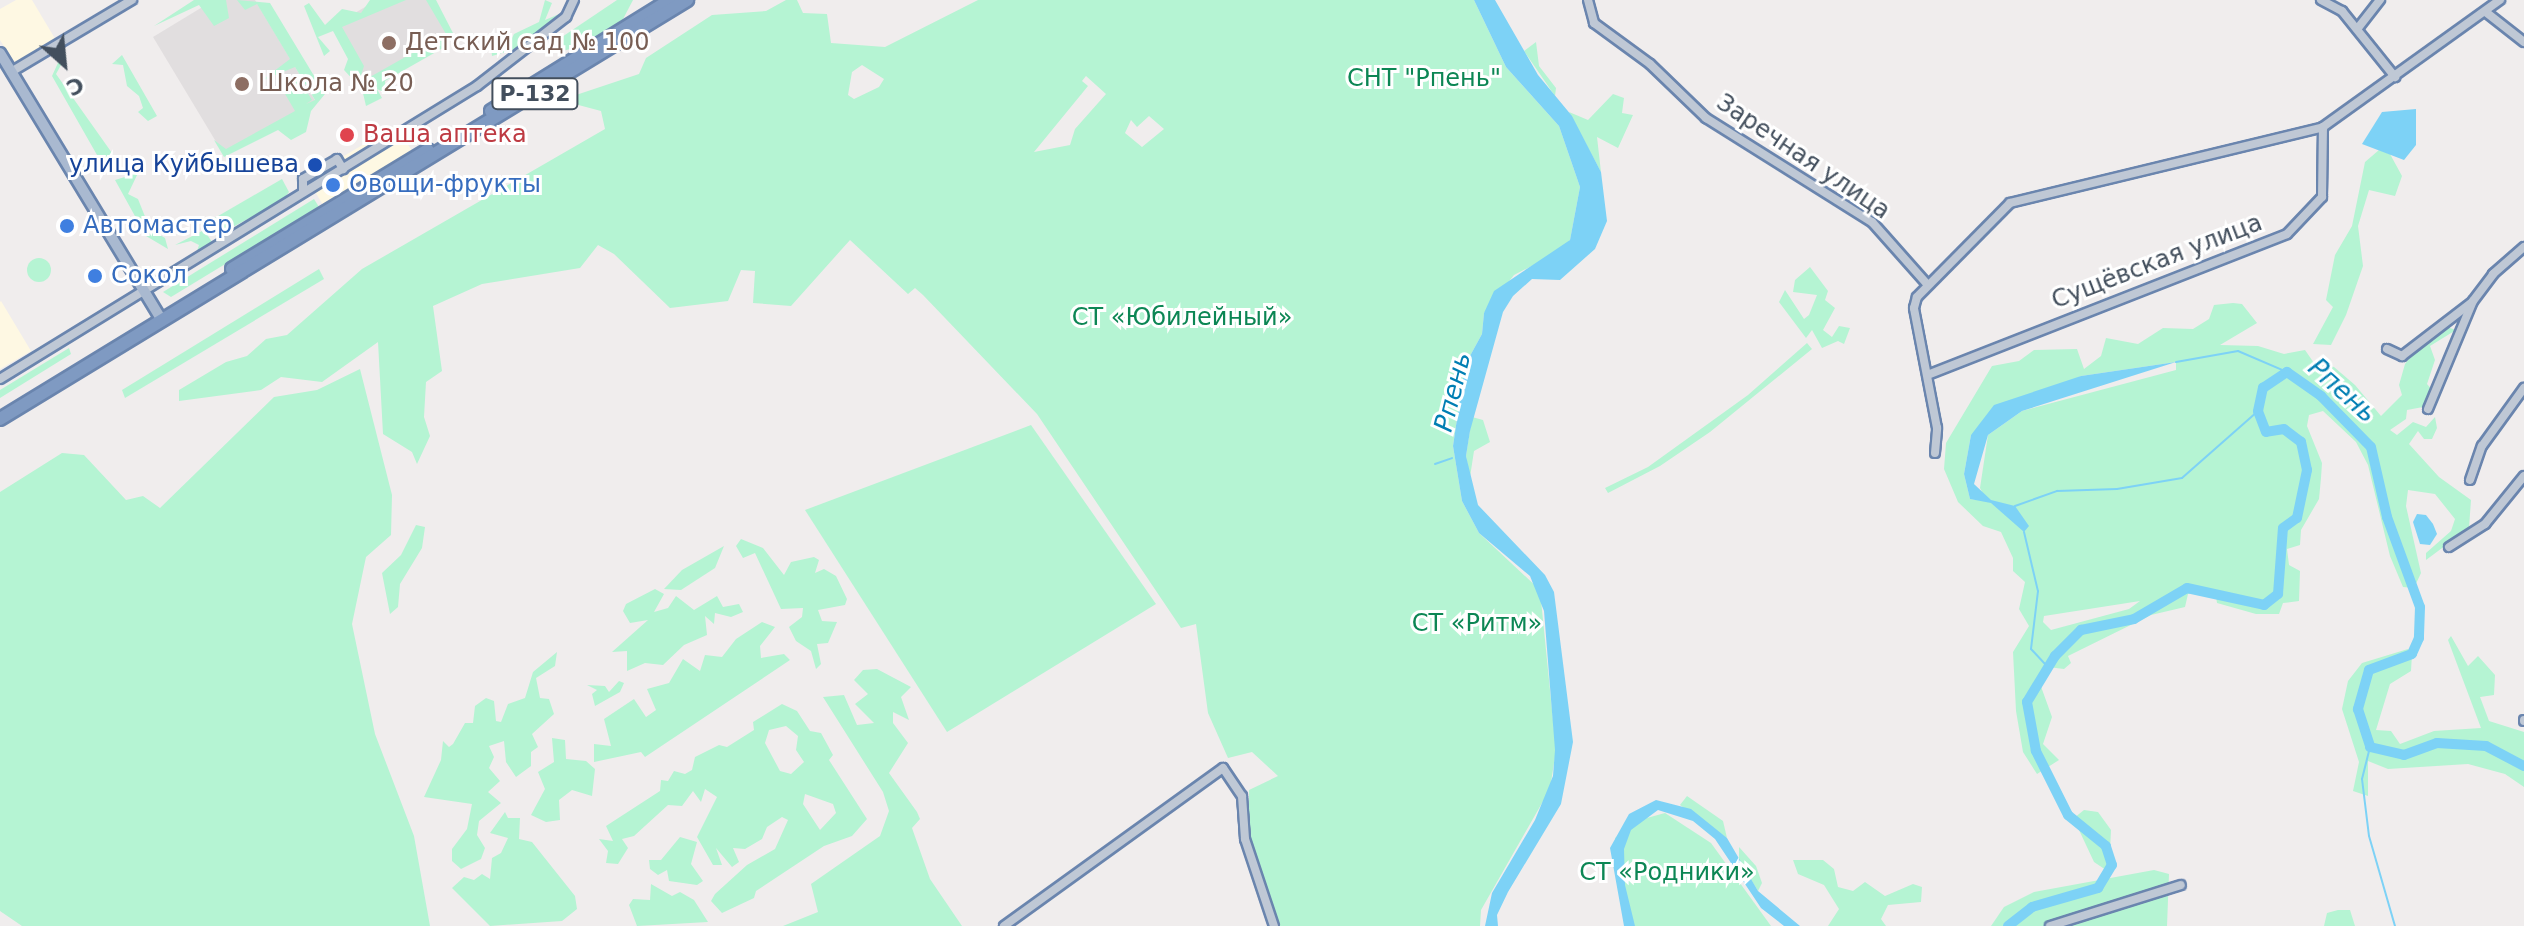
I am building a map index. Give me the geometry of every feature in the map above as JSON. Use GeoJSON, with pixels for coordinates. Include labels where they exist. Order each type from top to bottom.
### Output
{"type":"FeatureCollection","features":[{"type":"Feature","properties":{"kind":"highway","name":"Р-132"},"geometry":{"type":"LineString","coordinates":[[0,419],[670,0]]}},
{"type":"Feature","properties":{"kind":"highway","name":"Р-132"},"geometry":{"type":"LineString","coordinates":[[0,410],[687,0]]}},
{"type":"Feature","properties":{"kind":"main road"},"geometry":{"type":"LineString","coordinates":[[0,53],[160,317]]}},
{"type":"Feature","properties":{"kind":"street"},"geometry":{"type":"LineString","coordinates":[[11,72],[132,0]]}},
{"type":"Feature","properties":{"kind":"street"},"geometry":{"type":"LineString","coordinates":[[0,379],[145,293],[498,72],[566,17],[574,0]]}},
{"type":"Feature","properties":{"kind":"street","name":"Заречная улица"},"geometry":{"type":"LineString","coordinates":[[1588,0],[1594,23],[1650,64],[1706,118],[1872,222],[1928,285]]}},
{"type":"Feature","properties":{"kind":"street"},"geometry":{"type":"LineString","coordinates":[[2321,0],[2342,11],[2395,77]]}},
{"type":"Feature","properties":{"kind":"street"},"geometry":{"type":"LineString","coordinates":[[2358,28],[2380,0]]}},
{"type":"Feature","properties":{"kind":"street"},"geometry":{"type":"LineString","coordinates":[[1935,453],[1930,374],[1914,308],[1928,285],[2010,203],[2323,127],[2487,13],[2500,0]]}},
{"type":"Feature","properties":{"kind":"street"},"geometry":{"type":"LineString","coordinates":[[2487,13],[2524,42]]}},
{"type":"Feature","properties":{"kind":"street","name":"Сущёвская улица"},"geometry":{"type":"LineString","coordinates":[[1930,374],[2287,234],[2322,197],[2323,127]]}},
{"type":"Feature","properties":{"kind":"street"},"geometry":{"type":"LineString","coordinates":[[303,192],[303,179],[337,159],[343,169]]}},
{"type":"Feature","properties":{"kind":"street"},"geometry":{"type":"LineString","coordinates":[[2428,409],[2473,301],[2493,274],[2524,247]]}},
{"type":"Feature","properties":{"kind":"street"},"geometry":{"type":"LineString","coordinates":[[2387,349],[2402,356],[2473,301]]}},
{"type":"Feature","properties":{"kind":"street"},"geometry":{"type":"LineString","coordinates":[[2470,480],[2482,446],[2524,388]]}},
{"type":"Feature","properties":{"kind":"street"},"geometry":{"type":"LineString","coordinates":[[2449,547],[2485,524],[2524,476]]}},
{"type":"Feature","properties":{"kind":"street"},"geometry":{"type":"LineString","coordinates":[[1004,926],[1223,768],[1242,796],[1245,839],[1274,926]]}},
{"type":"Feature","properties":{"kind":"street"},"geometry":{"type":"LineString","coordinates":[[2050,926],[2181,885]]}},
{"type":"Feature","properties":{"kind":"shaded area"},"geometry":{"type":"Polygon","coordinates":[[[16,0],[32,0],[57,42],[16,65],[0,40],[0,9],[16,0]]]}},
{"type":"Feature","properties":{"kind":"shaded area","name":"Школа № 20"},"geometry":{"type":"Polygon","coordinates":[[[214,0],[255,0],[316,102],[224,155],[153,37],[214,0]]]}},
{"type":"Feature","properties":{"kind":"shaded area","name":"Детский сад № 100"},"geometry":{"type":"Polygon","coordinates":[[[377,0],[431,0],[452,35],[366,85],[331,27],[377,0]]]}},
{"type":"Feature","properties":{"kind":"shaded area"},"geometry":{"type":"Polygon","coordinates":[[[396,125],[412,151],[323,205],[307,178],[396,125]]]}},
{"type":"Feature","properties":{"kind":"shaded area"},"geometry":{"type":"Polygon","coordinates":[[[0,302],[31,351],[0,369],[0,302]]]}},
{"type":"Feature","properties":{"kind":"green space"},"geometry":{"type":"Polygon","coordinates":[[[194,0],[226,0],[229,18],[214,26],[199,5],[154,26],[194,0]]]}},
{"type":"Feature","properties":{"kind":"green space"},"geometry":{"type":"Polygon","coordinates":[[[237,0],[270,3],[325,94],[311,111],[306,132],[291,140],[278,130],[224,157],[214,140],[226,149],[295,111],[281,87],[298,77],[312,100],[306,104],[315,100],[295,67],[261,81],[290,59],[257,4],[245,10],[237,0]]]}},
{"type":"Feature","properties":{"kind":"green space"},"geometry":{"type":"Polygon","coordinates":[[[370,0],[406,0],[342,27],[364,66],[358,85],[344,70],[348,59],[333,31],[318,37],[330,51],[324,56],[304,6],[309,3],[325,25],[342,9],[361,13],[370,0]]]}},
{"type":"Feature","properties":{"kind":"green space"},"geometry":{"type":"Polygon","coordinates":[[[426,0],[436,0],[454,35],[443,48],[385,81],[386,93],[377,89],[382,98],[366,106],[362,89],[370,77],[446,34],[426,0]]]}},
{"type":"Feature","properties":{"kind":"green space"},"geometry":{"type":"Polygon","coordinates":[[[545,0],[552,3],[545,20],[564,12],[519,48],[492,56],[491,46],[506,37],[510,42],[514,34],[539,22],[545,0]]]}},
{"type":"Feature","properties":{"kind":"green space"},"geometry":{"type":"Polygon","coordinates":[[[617,0],[633,0],[622,21],[583,46],[558,52],[553,43],[617,0]]]}},
{"type":"Feature","properties":{"kind":"green space"},"geometry":{"type":"Polygon","coordinates":[[[786,0],[797,0],[803,13],[827,14],[831,43],[885,47],[978,0],[1474,0],[1506,67],[1559,126],[1580,187],[1570,240],[1559,252],[1514,275],[1484,313],[1482,334],[1465,365],[1453,446],[1462,501],[1479,533],[1540,590],[1556,750],[1550,789],[1481,910],[1480,926],[1279,926],[1249,837],[1249,790],[1278,776],[1252,752],[1228,758],[1208,713],[1196,624],[1181,628],[1037,414],[923,295],[915,288],[908,294],[850,240],[791,306],[753,303],[755,271],[741,270],[728,301],[670,308],[614,254],[598,245],[580,268],[482,284],[433,306],[442,371],[426,382],[424,417],[430,436],[417,464],[412,452],[383,434],[378,342],[322,382],[281,377],[261,390],[179,401],[179,390],[226,362],[247,356],[266,339],[287,335],[362,269],[605,129],[601,111],[571,103],[576,95],[639,74],[646,58],[712,15],[766,11],[786,0]],[[862,65],[852,72],[848,95],[854,99],[879,87],[884,79],[862,65]],[[1086,76],[1082,81],[1088,86],[1034,152],[1070,145],[1075,129],[1106,94],[1086,76]],[[1149,116],[1137,127],[1131,120],[1125,133],[1142,147],[1164,129],[1149,116]]]}},
{"type":"Feature","properties":{"kind":"green space"},"geometry":{"type":"Polygon","coordinates":[[[1536,42],[1539,66],[1556,88],[1555,96],[1524,51],[1536,42]]]}},
{"type":"Feature","properties":{"kind":"green space"},"geometry":{"type":"Polygon","coordinates":[[[62,54],[66,56],[56,74],[112,153],[119,169],[114,174],[101,162],[52,76],[62,54]]]}},
{"type":"Feature","properties":{"kind":"green space"},"geometry":{"type":"Polygon","coordinates":[[[122,55],[157,116],[148,121],[138,112],[143,108],[139,96],[127,86],[123,65],[112,64],[122,55]]]}},
{"type":"Feature","properties":{"kind":"green space"},"geometry":{"type":"Polygon","coordinates":[[[1613,94],[1624,98],[1622,113],[1633,115],[1618,148],[1597,137],[1601,172],[1569,112],[1588,120],[1613,94]]]}},
{"type":"Feature","properties":{"kind":"green space"},"geometry":{"type":"Polygon","coordinates":[[[2379,150],[2390,154],[2402,176],[2395,196],[2369,190],[2358,226],[2363,266],[2346,315],[2331,345],[2313,344],[2333,307],[2326,300],[2335,255],[2352,226],[2365,162],[2379,150]]]}},
{"type":"Feature","properties":{"kind":"green space"},"geometry":{"type":"Polygon","coordinates":[[[138,173],[128,194],[138,199],[150,229],[165,238],[168,249],[146,236],[115,180],[138,173]]]}},
{"type":"Feature","properties":{"kind":"green space"},"geometry":{"type":"Polygon","coordinates":[[[282,179],[289,192],[283,200],[220,234],[213,219],[282,179]]]}},
{"type":"Feature","properties":{"kind":"green space"},"geometry":{"type":"Polygon","coordinates":[[[314,199],[319,207],[171,297],[163,292],[314,199]]]}},
{"type":"Feature","properties":{"kind":"green space"},"geometry":{"type":"Polygon","coordinates":[[[204,230],[214,245],[196,254],[199,245],[191,241],[175,245],[204,230]]]}},
{"type":"Feature","properties":{"kind":"green space"},"geometry":{"type":"Polygon","coordinates":[[[34,258],[44,258],[51,265],[51,275],[44,282],[34,282],[27,275],[27,265],[34,258]]]}},
{"type":"Feature","properties":{"kind":"green space"},"geometry":{"type":"Polygon","coordinates":[[[1810,267],[1828,291],[1825,300],[1835,308],[1823,330],[1832,337],[1839,326],[1850,328],[1844,344],[1838,341],[1822,348],[1812,330],[1806,338],[1779,302],[1785,290],[1804,319],[1809,315],[1817,295],[1793,292],[1795,280],[1810,267]]]}},
{"type":"Feature","properties":{"kind":"green space"},"geometry":{"type":"Polygon","coordinates":[[[319,269],[324,279],[125,398],[122,390],[319,269]]]}},
{"type":"Feature","properties":{"kind":"green space"},"geometry":{"type":"Polygon","coordinates":[[[2242,304],[2257,323],[2220,345],[2258,346],[2284,354],[2305,350],[2314,363],[2334,367],[2355,385],[2381,416],[2402,395],[2399,385],[2405,364],[2416,350],[2444,326],[2456,330],[2430,346],[2435,360],[2427,384],[2434,392],[2423,407],[2407,410],[2406,419],[2390,430],[2397,435],[2413,422],[2426,427],[2435,417],[2437,428],[2432,439],[2424,439],[2418,431],[2409,444],[2439,477],[2471,500],[2469,528],[2426,560],[2426,553],[2451,531],[2455,519],[2435,494],[2408,490],[2406,506],[2421,573],[2414,588],[2403,587],[2390,556],[2368,465],[2356,442],[2323,411],[2309,415],[2307,426],[2322,463],[2319,499],[2301,530],[2300,545],[2287,549],[2289,565],[2300,571],[2299,601],[2283,603],[2279,614],[2256,614],[2217,603],[2215,590],[2188,594],[2185,607],[2151,615],[2068,656],[2071,663],[2064,669],[2048,667],[2039,681],[2052,717],[2043,744],[2059,760],[2037,774],[2023,752],[2016,711],[2013,652],[2029,626],[2019,609],[2025,582],[2013,571],[2013,558],[2001,532],[1983,526],[1958,502],[1944,469],[1946,443],[1992,366],[2019,361],[2034,350],[2077,349],[2084,369],[2101,356],[2106,338],[2138,344],[2163,328],[2193,329],[2209,319],[2214,305],[2242,304]],[[2176,362],[2081,376],[1971,435],[1964,474],[1970,499],[1987,501],[1980,488],[1988,435],[2022,411],[2176,370],[2176,362]],[[2140,601],[2044,616],[2043,622],[2051,630],[2129,609],[2140,601]]]}},
{"type":"Feature","properties":{"kind":"green space"},"geometry":{"type":"Polygon","coordinates":[[[1807,343],[1812,349],[1710,432],[1660,466],[1608,493],[1605,488],[1648,467],[1748,395],[1807,343]]]}},
{"type":"Feature","properties":{"kind":"green space"},"geometry":{"type":"Polygon","coordinates":[[[69,348],[71,354],[0,398],[0,390],[69,348]]]}},
{"type":"Feature","properties":{"kind":"green space"},"geometry":{"type":"Polygon","coordinates":[[[360,369],[392,495],[391,535],[366,557],[352,624],[375,734],[414,836],[430,926],[22,926],[0,911],[0,492],[62,453],[84,455],[126,500],[143,496],[160,508],[274,397],[317,390],[360,369]]]}},
{"type":"Feature","properties":{"kind":"green space"},"geometry":{"type":"Polygon","coordinates":[[[1472,417],[1483,420],[1490,442],[1474,451],[1470,477],[1466,456],[1472,417]]]}},
{"type":"Feature","properties":{"kind":"green space"},"geometry":{"type":"Polygon","coordinates":[[[1031,425],[1156,604],[947,732],[805,510],[1031,425]]]}},
{"type":"Feature","properties":{"kind":"green space"},"geometry":{"type":"Polygon","coordinates":[[[416,525],[425,527],[422,548],[400,584],[398,607],[390,614],[382,573],[401,555],[416,525]]]}},
{"type":"Feature","properties":{"kind":"green space"},"geometry":{"type":"Polygon","coordinates":[[[741,539],[763,548],[784,575],[791,562],[814,557],[819,560],[815,573],[824,569],[836,576],[847,599],[845,605],[818,610],[822,621],[837,622],[828,643],[817,644],[821,664],[816,669],[811,651],[796,641],[789,627],[802,617],[803,608],[781,609],[755,553],[743,558],[736,546],[741,539]]]}},
{"type":"Feature","properties":{"kind":"green space"},"geometry":{"type":"Polygon","coordinates":[[[724,546],[715,568],[681,590],[664,589],[682,570],[724,546]]]}},
{"type":"Feature","properties":{"kind":"green space"},"geometry":{"type":"Polygon","coordinates":[[[655,589],[664,594],[654,612],[668,608],[676,596],[694,610],[717,596],[723,607],[739,604],[743,612],[731,617],[715,613],[714,624],[705,616],[707,635],[684,645],[663,665],[645,663],[627,671],[627,651],[612,652],[648,620],[630,623],[623,611],[626,604],[655,589]]]}},
{"type":"Feature","properties":{"kind":"green space"},"geometry":{"type":"Polygon","coordinates":[[[762,622],[775,627],[760,646],[761,658],[784,654],[790,660],[645,757],[641,752],[594,762],[594,744],[611,746],[604,719],[634,699],[646,717],[656,710],[647,689],[669,683],[683,659],[700,671],[705,655],[722,657],[736,639],[762,622]]]}},
{"type":"Feature","properties":{"kind":"green space"},"geometry":{"type":"Polygon","coordinates":[[[2451,636],[2468,666],[2478,656],[2495,675],[2494,695],[2480,697],[2489,721],[2524,732],[2524,787],[2505,774],[2468,764],[2388,769],[2368,761],[2368,796],[2353,791],[2359,762],[2342,709],[2348,681],[2362,663],[2408,649],[2412,654],[2411,671],[2390,684],[2376,730],[2391,731],[2400,744],[2434,731],[2481,728],[2448,640],[2451,636]]]}},
{"type":"Feature","properties":{"kind":"green space"},"geometry":{"type":"Polygon","coordinates":[[[557,652],[555,666],[536,678],[540,698],[549,699],[554,714],[532,734],[538,747],[531,752],[531,766],[516,777],[506,762],[504,741],[489,746],[494,757],[489,768],[500,781],[488,792],[501,803],[479,821],[477,835],[485,848],[481,859],[461,869],[452,861],[452,849],[467,829],[472,804],[424,797],[441,760],[443,741],[449,747],[453,744],[465,723],[473,723],[475,706],[486,698],[494,701],[496,721],[501,722],[508,704],[525,698],[533,672],[557,652]]]}},
{"type":"Feature","properties":{"kind":"green space"},"geometry":{"type":"Polygon","coordinates":[[[877,669],[911,687],[901,697],[909,720],[893,712],[893,723],[908,743],[889,773],[920,819],[912,828],[930,879],[962,926],[783,926],[818,912],[811,884],[880,836],[889,811],[883,792],[823,697],[844,695],[857,725],[874,723],[855,704],[868,694],[854,680],[863,670],[877,669]]]}},
{"type":"Feature","properties":{"kind":"green space"},"geometry":{"type":"Polygon","coordinates":[[[619,681],[624,683],[620,692],[595,706],[592,694],[597,690],[587,685],[605,686],[609,692],[619,681]]]}},
{"type":"Feature","properties":{"kind":"green space"},"geometry":{"type":"Polygon","coordinates":[[[782,704],[797,711],[810,731],[821,733],[833,755],[829,760],[867,819],[852,836],[824,846],[756,891],[754,898],[722,913],[711,901],[715,894],[747,865],[775,849],[788,820],[782,817],[767,827],[762,839],[745,849],[733,848],[739,862],[732,867],[716,848],[722,865],[713,865],[697,837],[717,797],[705,789],[701,802],[693,791],[682,806],[668,805],[634,836],[622,839],[628,848],[618,864],[606,863],[608,851],[599,839],[613,841],[606,826],[660,791],[661,780],[668,781],[674,771],[685,774],[692,770],[695,757],[719,745],[727,747],[754,730],[753,722],[782,704]],[[786,726],[769,730],[765,743],[780,771],[791,774],[804,762],[796,750],[798,736],[786,726]],[[805,794],[803,804],[820,830],[836,813],[833,804],[805,794]]]}},
{"type":"Feature","properties":{"kind":"green space"},"geometry":{"type":"Polygon","coordinates":[[[552,738],[565,740],[566,759],[586,761],[595,769],[592,796],[572,790],[559,800],[560,820],[546,822],[531,815],[545,789],[538,772],[554,762],[552,738]]]}},
{"type":"Feature","properties":{"kind":"green space"},"geometry":{"type":"Polygon","coordinates":[[[1687,796],[1723,821],[1727,838],[1680,805],[1687,796]]]}},
{"type":"Feature","properties":{"kind":"green space"},"geometry":{"type":"Polygon","coordinates":[[[2084,810],[2098,812],[2111,830],[2109,872],[2094,862],[2074,818],[2084,810]]]}},
{"type":"Feature","properties":{"kind":"green space"},"geometry":{"type":"Polygon","coordinates":[[[505,812],[508,818],[520,818],[519,839],[532,842],[575,896],[577,909],[562,921],[490,926],[452,888],[464,877],[474,880],[482,874],[490,879],[492,858],[501,853],[508,838],[490,833],[505,812]]]}},
{"type":"Feature","properties":{"kind":"green space","name":"СТ «Родники»"},"geometry":{"type":"Polygon","coordinates":[[[1665,813],[1711,843],[1771,926],[1626,926],[1615,838],[1636,821],[1665,813]]]}},
{"type":"Feature","properties":{"kind":"green space"},"geometry":{"type":"Polygon","coordinates":[[[680,837],[697,842],[691,864],[703,881],[697,885],[669,881],[667,870],[658,875],[650,869],[649,860],[661,860],[680,837]]]}},
{"type":"Feature","properties":{"kind":"green space"},"geometry":{"type":"Polygon","coordinates":[[[1739,847],[1756,866],[1762,883],[1758,891],[1739,860],[1739,847]]]}},
{"type":"Feature","properties":{"kind":"green space"},"geometry":{"type":"Polygon","coordinates":[[[1793,860],[1823,860],[1834,869],[1838,887],[1853,891],[1865,882],[1885,896],[1913,884],[1922,887],[1921,902],[1888,905],[1881,919],[1886,926],[1828,926],[1839,909],[1824,885],[1798,874],[1793,860]]]}},
{"type":"Feature","properties":{"kind":"green space"},"geometry":{"type":"Polygon","coordinates":[[[2154,870],[2169,874],[2167,926],[1991,926],[2004,907],[2034,892],[2154,870]]]}},
{"type":"Feature","properties":{"kind":"green space"},"geometry":{"type":"Polygon","coordinates":[[[651,884],[672,896],[680,892],[694,900],[708,922],[637,926],[629,905],[633,899],[650,900],[651,884]]]}},
{"type":"Feature","properties":{"kind":"green space"},"geometry":{"type":"Polygon","coordinates":[[[2350,910],[2355,926],[2324,926],[2327,913],[2350,910]]]}},
{"type":"Feature","properties":{"kind":"water"},"geometry":{"type":"Polygon","coordinates":[[[1474,0],[1495,0],[1538,75],[1572,116],[1601,172],[1607,221],[1595,249],[1560,280],[1532,279],[1513,296],[1503,312],[1466,456],[1478,505],[1545,575],[1554,592],[1573,742],[1561,804],[1508,892],[1497,915],[1498,926],[1485,926],[1492,893],[1535,820],[1553,776],[1555,750],[1544,611],[1530,576],[1479,533],[1462,501],[1453,446],[1465,365],[1482,334],[1484,313],[1494,291],[1570,240],[1580,187],[1559,126],[1506,67],[1474,0]]]}},
{"type":"Feature","properties":{"kind":"water"},"geometry":{"type":"Polygon","coordinates":[[[2416,109],[2416,145],[2404,160],[2362,144],[2382,112],[2416,109]]]}},
{"type":"Feature","properties":{"kind":"water"},"geometry":{"type":"Polygon","coordinates":[[[2176,362],[2022,411],[1988,435],[1974,484],[1991,500],[2015,506],[2029,526],[2024,532],[1991,503],[1970,499],[1964,474],[1971,435],[1994,405],[2081,376],[2176,362]]]}},
{"type":"Feature","properties":{"kind":"water"},"geometry":{"type":"Polygon","coordinates":[[[2417,514],[2426,515],[2433,524],[2437,534],[2430,545],[2420,544],[2413,522],[2417,514]]]}},
{"type":"Feature","properties":{"kind":"water"},"geometry":{"type":"Polygon","coordinates":[[[1656,800],[1691,809],[1727,838],[1758,891],[1800,926],[1784,926],[1761,908],[1715,839],[1693,821],[1658,810],[1631,830],[1624,849],[1625,885],[1635,926],[1624,926],[1610,848],[1629,814],[1656,800]]]}},
{"type":"Feature","properties":{"kind":"waterway"},"geometry":{"type":"LineString","coordinates":[[2176,362],[2238,351],[2287,372]]}},
{"type":"Feature","properties":{"kind":"waterway","name":"Рпень"},"geometry":{"type":"LineString","coordinates":[[2008,926],[2032,907],[2098,888],[2112,865],[2106,846],[2068,815],[2036,751],[2027,702],[2055,656],[2081,630],[2134,619],[2187,588],[2264,605],[2278,594],[2283,528],[2297,518],[2307,470],[2301,442],[2284,429],[2266,432],[2258,411],[2263,388],[2287,372],[2321,396],[2371,447],[2387,517],[2420,607],[2419,638],[2412,654],[2369,670],[2358,709],[2370,747],[2404,755],[2437,743],[2486,746],[2524,766]]}},
{"type":"Feature","properties":{"kind":"waterway"},"geometry":{"type":"LineString","coordinates":[[2015,506],[2057,491],[2117,489],[2182,478],[2258,411]]}},
{"type":"Feature","properties":{"kind":"waterway"},"geometry":{"type":"LineString","coordinates":[[1435,464],[1452,458]]}},
{"type":"Feature","properties":{"kind":"waterway"},"geometry":{"type":"LineString","coordinates":[[2024,532],[2038,591],[2031,649],[2048,667]]}},
{"type":"Feature","properties":{"kind":"waterway"},"geometry":{"type":"LineString","coordinates":[[2370,747],[2362,779],[2369,836],[2395,926]]}},
{"type":"Feature","properties":{"kind":"place","name":"Детский сад № 100"},"geometry":{"type":"Point","coordinates":[389,43]}},
{"type":"Feature","properties":{"kind":"place","name":"Школа № 20"},"geometry":{"type":"Point","coordinates":[242,84]}},
{"type":"Feature","properties":{"kind":"place","name":"Ваша аптека"},"geometry":{"type":"Point","coordinates":[347,135]}},
{"type":"Feature","properties":{"kind":"place","name":"улица Куйбышева"},"geometry":{"type":"Point","coordinates":[315,165]}},
{"type":"Feature","properties":{"kind":"place","name":"Овощи-фрукты"},"geometry":{"type":"Point","coordinates":[333,185]}},
{"type":"Feature","properties":{"kind":"place","name":"Автомастер"},"geometry":{"type":"Point","coordinates":[67,226]}},
{"type":"Feature","properties":{"kind":"place","name":"Сокол"},"geometry":{"type":"Point","coordinates":[95,276]}},
{"type":"Feature","properties":{"kind":"park label","name":"СНТ \"Рпень\""},"geometry":{"type":"Point","coordinates":[1424,79]}},
{"type":"Feature","properties":{"kind":"park label","name":"СТ «Юбилейный»"},"geometry":{"type":"Point","coordinates":[1182,318]}},
{"type":"Feature","properties":{"kind":"park label","name":"СТ «Ритм»"},"geometry":{"type":"Point","coordinates":[1477,624]}}]}
